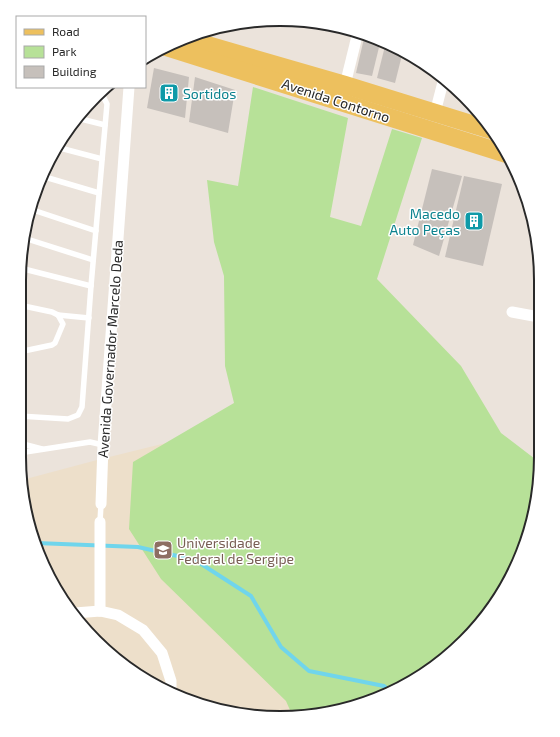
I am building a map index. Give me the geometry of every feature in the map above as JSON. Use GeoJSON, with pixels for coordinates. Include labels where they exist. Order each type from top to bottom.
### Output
{"type":"FeatureCollection","features":[{"type":"Feature","properties":{"kind":"main road","name":"Avenida Contorno"},"geometry":{"type":"LineString","coordinates":[[193,41],[345,85],[484,128]]}},
{"type":"Feature","properties":{"kind":"main road","name":"Avenida Contorno"},"geometry":{"type":"LineString","coordinates":[[175,49],[499,152]]}},
{"type":"Feature","properties":{"kind":"street"},"geometry":{"type":"LineString","coordinates":[[345,85],[357,38]]}},
{"type":"Feature","properties":{"kind":"street"},"geometry":{"type":"LineString","coordinates":[[435,114],[442,85]]}},
{"type":"Feature","properties":{"kind":"street","name":"Avenida Governador Marcelo Deda"},"geometry":{"type":"LineString","coordinates":[[101,504],[103,444],[129,88]]}},
{"type":"Feature","properties":{"kind":"street"},"geometry":{"type":"LineString","coordinates":[[512,312],[534,316]]}},
{"type":"Feature","properties":{"kind":"street","name":"Avenida Governador Marcelo Deda"},"geometry":{"type":"LineString","coordinates":[[100,522],[100,611]]}},
{"type":"Feature","properties":{"kind":"street"},"geometry":{"type":"LineString","coordinates":[[79,613],[100,611],[118,615],[143,630],[162,653],[171,681],[171,686]]}},
{"type":"Feature","properties":{"kind":"lane"},"geometry":{"type":"LineString","coordinates":[[26,416],[68,419],[78,414],[82,407],[107,104],[104,97]]}},
{"type":"Feature","properties":{"kind":"lane"},"geometry":{"type":"LineString","coordinates":[[83,120],[105,125]]}},
{"type":"Feature","properties":{"kind":"lane"},"geometry":{"type":"LineString","coordinates":[[63,149],[102,159]]}},
{"type":"Feature","properties":{"kind":"lane"},"geometry":{"type":"LineString","coordinates":[[47,178],[99,193]]}},
{"type":"Feature","properties":{"kind":"lane"},"geometry":{"type":"LineString","coordinates":[[36,211],[96,231]]}},
{"type":"Feature","properties":{"kind":"lane"},"geometry":{"type":"LineString","coordinates":[[29,240],[93,260]]}},
{"type":"Feature","properties":{"kind":"lane"},"geometry":{"type":"LineString","coordinates":[[27,270],[91,286]]}},
{"type":"Feature","properties":{"kind":"lane"},"geometry":{"type":"LineString","coordinates":[[26,306],[52,312],[58,315],[89,318]]}},
{"type":"Feature","properties":{"kind":"lane"},"geometry":{"type":"LineString","coordinates":[[26,351],[55,343],[63,324],[58,315]]}},
{"type":"Feature","properties":{"kind":"lane"},"geometry":{"type":"LineString","coordinates":[[26,452],[90,442],[103,444]]}},
{"type":"Feature","properties":{"kind":"lane"},"geometry":{"type":"LineString","coordinates":[[26,445],[44,450]]}},
{"type":"Feature","properties":{"kind":"lane","name":"Avenida Governador Marcelo Deda"},"geometry":{"type":"LineString","coordinates":[[100,522],[101,504]]}},
{"type":"Feature","properties":{"kind":"shaded area","name":"Universidade Federal de Sergipe"},"geometry":{"type":"Polygon","coordinates":[[[235,426],[296,710],[280,711],[247,709],[198,698],[183,692],[153,677],[125,659],[100,637],[78,612],[60,584],[39,539],[31,507],[27,479],[235,426]]]}},
{"type":"Feature","properties":{"kind":"green space"},"geometry":{"type":"Polygon","coordinates":[[[253,87],[348,118],[330,217],[361,226],[392,129],[422,138],[377,279],[461,366],[501,433],[534,458],[532,490],[529,507],[521,539],[515,554],[500,584],[482,612],[460,637],[435,659],[392,685],[362,698],[313,709],[290,710],[286,701],[161,579],[129,529],[133,462],[234,403],[225,366],[224,276],[214,242],[207,180],[238,186],[253,87]]]}},
{"type":"Feature","properties":{"kind":"building"},"geometry":{"type":"Polygon","coordinates":[[[364,40],[379,46],[372,76],[356,73],[364,40]]]}},
{"type":"Feature","properties":{"kind":"building"},"geometry":{"type":"Polygon","coordinates":[[[384,48],[401,57],[395,83],[377,78],[384,48]]]}},
{"type":"Feature","properties":{"kind":"building","name":"Sortidos"},"geometry":{"type":"Polygon","coordinates":[[[154,68],[189,77],[185,118],[147,108],[154,68]]]}},
{"type":"Feature","properties":{"kind":"building"},"geometry":{"type":"Polygon","coordinates":[[[195,77],[235,90],[228,133],[189,122],[195,77]]]}},
{"type":"Feature","properties":{"kind":"building"},"geometry":{"type":"Polygon","coordinates":[[[432,169],[462,176],[439,256],[413,245],[432,169]]]}},
{"type":"Feature","properties":{"kind":"building","name":"Macedo Auto Peças"},"geometry":{"type":"Polygon","coordinates":[[[464,176],[502,184],[483,266],[445,257],[464,176]]]}},
{"type":"Feature","properties":{"kind":"waterway"},"geometry":{"type":"LineString","coordinates":[[41,543],[138,547],[195,560],[251,596],[281,647],[309,671],[384,686],[386,688]]}},
{"type":"Feature","properties":{"kind":"place","name":"Sortidos"},"geometry":{"type":"Point","coordinates":[169,93]}},
{"type":"Feature","properties":{"kind":"place","name":"Macedo Auto Peças"},"geometry":{"type":"Point","coordinates":[474,221]}},
{"type":"Feature","properties":{"kind":"place","name":"Universidade Federal de Sergipe"},"geometry":{"type":"Point","coordinates":[163,550]}}]}
